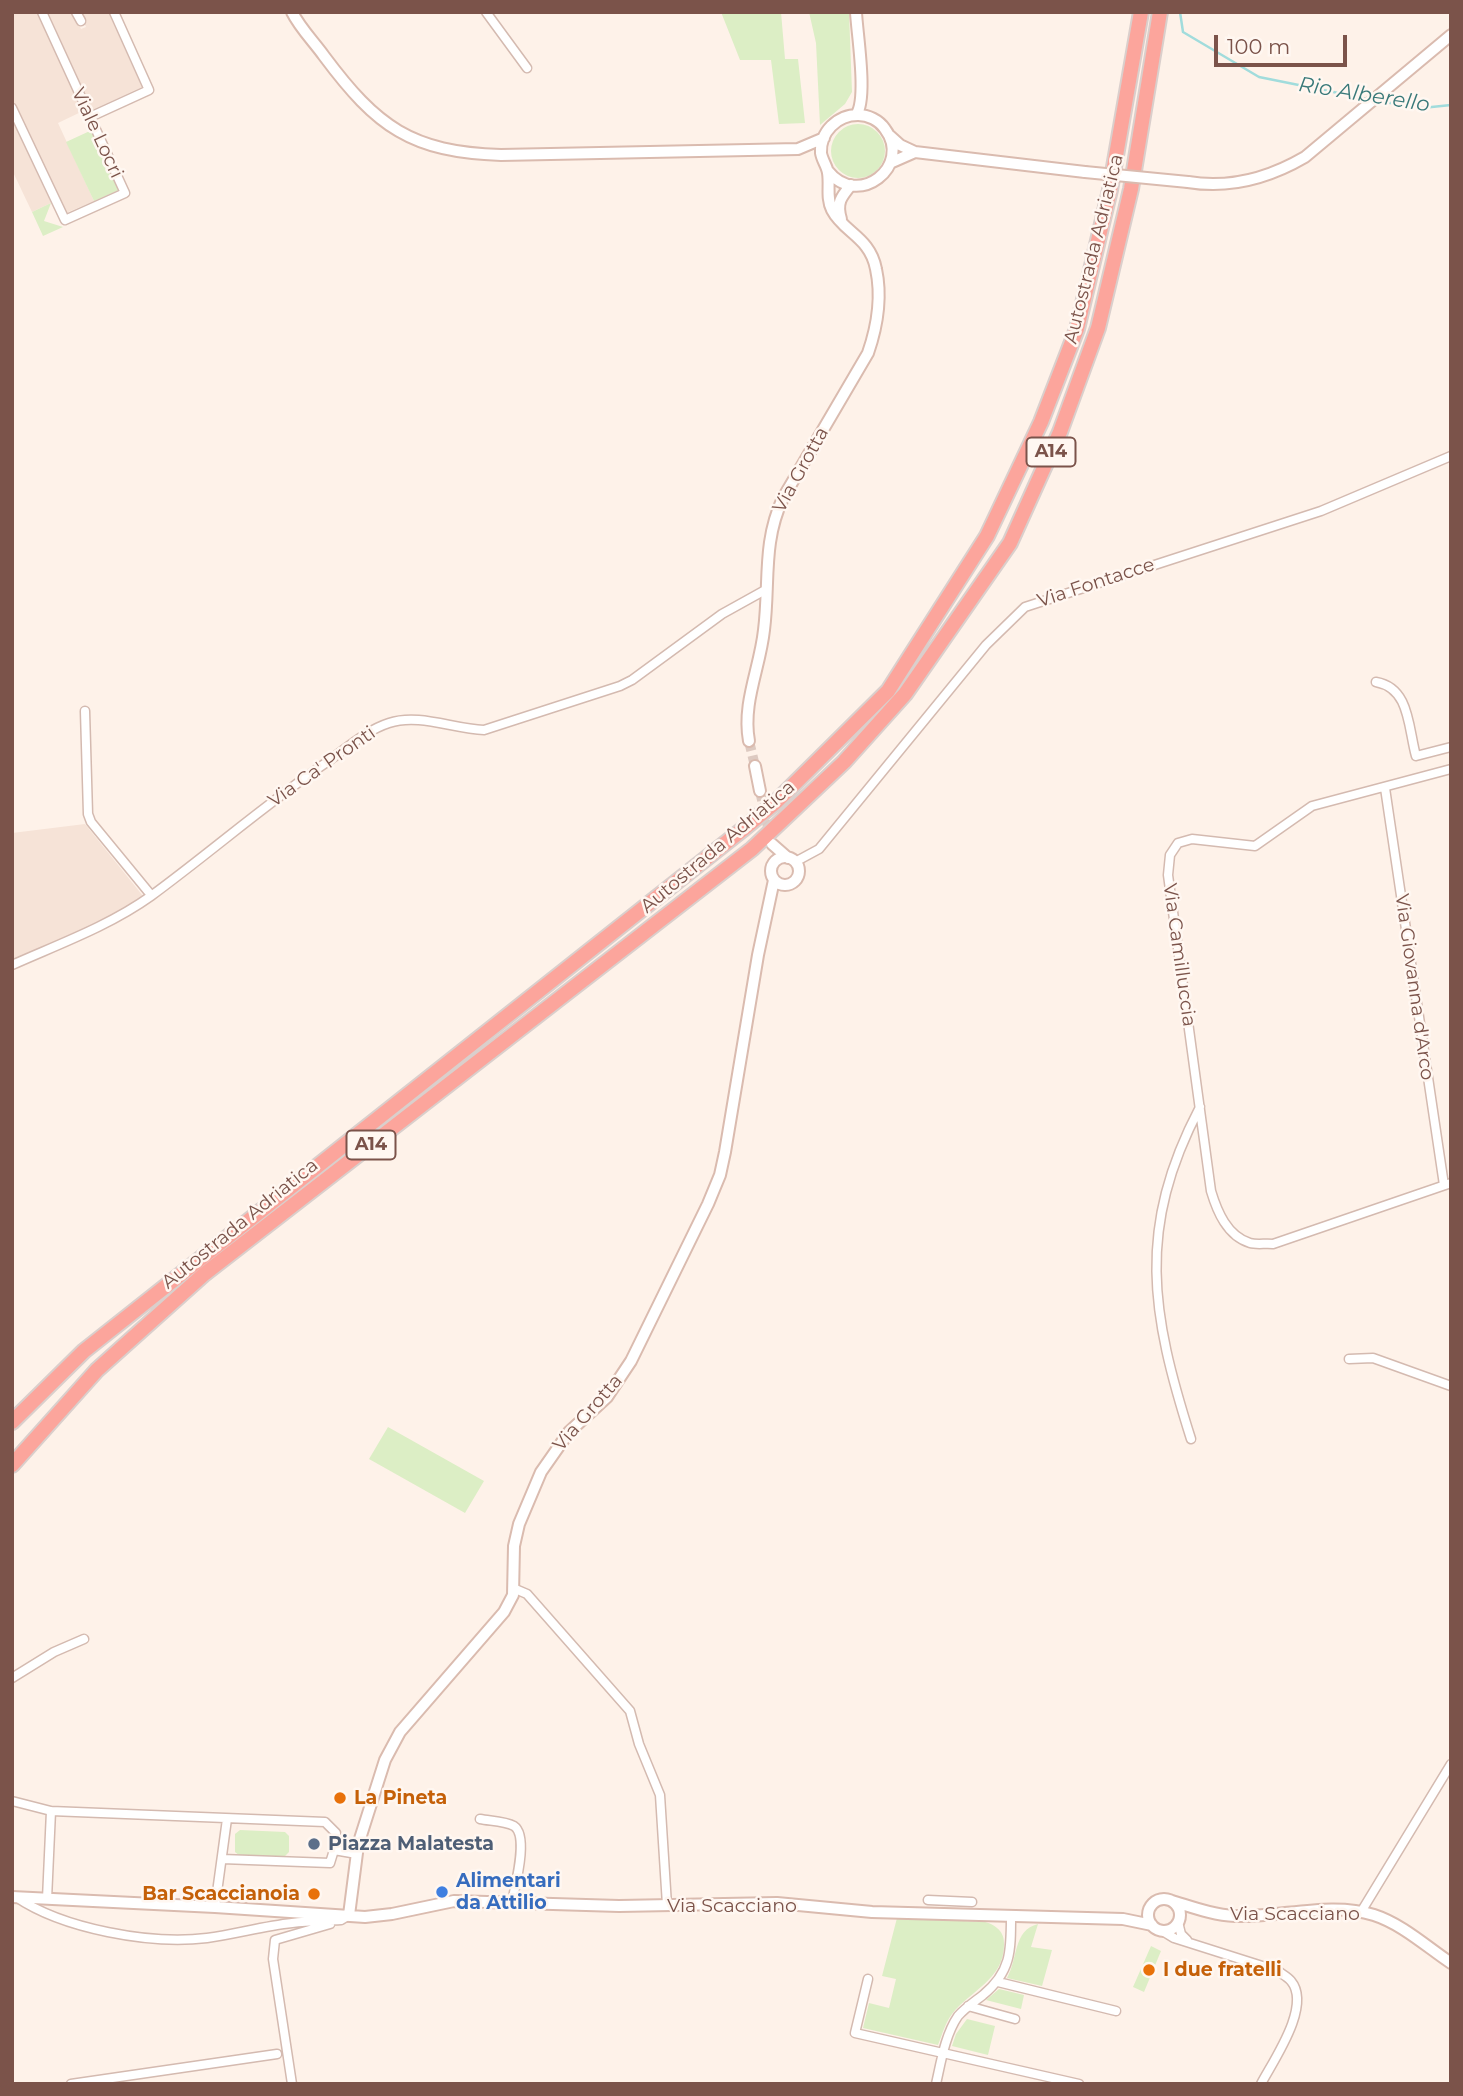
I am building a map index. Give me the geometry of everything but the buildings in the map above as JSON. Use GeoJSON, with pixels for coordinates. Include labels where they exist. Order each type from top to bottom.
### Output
{"type":"FeatureCollection","features":[{"type":"Feature","properties":{"kind":"highway","name":"Autostrada Adriatica"},"geometry":{"type":"LineString","coordinates":[[12,1422],[84,1350],[742,830],[776,801],[888,691],[988,536],[1041,422],[1077,329],[1110,190],[1141,12]]}},
{"type":"Feature","properties":{"kind":"highway","name":"Autostrada Adriatica"},"geometry":{"type":"LineString","coordinates":[[12,1465],[97,1370],[203,1275],[751,849],[845,762],[905,694],[1010,543],[1060,432],[1098,328],[1131,189],[1160,12]]}},
{"type":"Feature","properties":{"kind":"street","name":"Viale Locri"},"geometry":{"type":"LineString","coordinates":[[12,108],[65,219],[125,194],[42,12]]}},
{"type":"Feature","properties":{"kind":"street"},"geometry":{"type":"LineString","coordinates":[[76,12],[81,22]]}},
{"type":"Feature","properties":{"kind":"street"},"geometry":{"type":"LineString","coordinates":[[90,117],[149,90],[114,12]]}},
{"type":"Feature","properties":{"kind":"street"},"geometry":{"type":"LineString","coordinates":[[486,12],[527,68]]}},
{"type":"Feature","properties":{"kind":"street"},"geometry":{"type":"LineString","coordinates":[[856,12],[861,93],[856,114]]}},
{"type":"Feature","properties":{"kind":"street"},"geometry":{"type":"LineString","coordinates":[[291,13],[336,72],[369,108],[396,130],[433,147],[464,154],[501,156],[798,149],[824,138]]}},
{"type":"Feature","properties":{"kind":"street"},"geometry":{"type":"LineString","coordinates":[[861,93],[869,112],[889,136],[915,152],[1085,172],[1224,184],[1240,183],[1281,171],[1305,158],[1451,35]]}},
{"type":"Feature","properties":{"kind":"street"},"geometry":{"type":"LineString","coordinates":[[876,120],[856,114],[836,121],[824,138],[822,158],[828,171],[836,179],[851,186],[864,185],[876,180],[890,163],[915,152]]}},
{"type":"Feature","properties":{"kind":"street"},"geometry":{"type":"LineString","coordinates":[[889,136],[892,149],[890,163]]}},
{"type":"Feature","properties":{"kind":"street"},"geometry":{"type":"LineString","coordinates":[[798,149],[822,158]]}},
{"type":"Feature","properties":{"kind":"street","name":"Via Grotta"},"geometry":{"type":"LineString","coordinates":[[749,741],[747,712],[763,640],[769,536],[774,518],[783,498],[869,353],[876,331],[879,296],[876,268],[864,242],[832,210],[828,197],[828,171]]}},
{"type":"Feature","properties":{"kind":"street"},"geometry":{"type":"LineString","coordinates":[[842,221],[838,205],[841,196],[851,186]]}},
{"type":"Feature","properties":{"kind":"street","name":"Via Fontacce"},"geometry":{"type":"LineString","coordinates":[[792,860],[819,849],[986,645],[1025,607],[1321,511],[1451,456]]}},
{"type":"Feature","properties":{"kind":"street","name":"Via Ca' Pronti"},"geometry":{"type":"LineString","coordinates":[[12,965],[128,912],[309,774],[379,727],[403,720],[420,720],[464,730],[484,730],[620,686],[648,670],[722,614],[766,589]]}},
{"type":"Feature","properties":{"kind":"street"},"geometry":{"type":"LineString","coordinates":[[1376,682],[1388,684],[1399,693],[1416,756],[1451,747]]}},
{"type":"Feature","properties":{"kind":"street"},"geometry":{"type":"LineString","coordinates":[[85,711],[88,814],[91,822],[151,895]]}},
{"type":"Feature","properties":{"kind":"street"},"geometry":{"type":"LineString","coordinates":[[755,766],[760,791]]}},
{"type":"Feature","properties":{"kind":"street","name":"Via Camilluccia"},"geometry":{"type":"LineString","coordinates":[[1447,1184],[1273,1244],[1249,1243],[1231,1230],[1218,1215],[1211,1191],[1168,875],[1170,855],[1178,843],[1192,839],[1255,846],[1311,806],[1451,769]]}},
{"type":"Feature","properties":{"kind":"street","name":"Via Giovanna d'Arco"},"geometry":{"type":"LineString","coordinates":[[1385,788],[1447,1184]]}},
{"type":"Feature","properties":{"kind":"street"},"geometry":{"type":"LineString","coordinates":[[780,858],[792,860],[798,870],[793,881],[786,884],[774,880],[771,871],[774,862],[780,858]]}},
{"type":"Feature","properties":{"kind":"street","name":"Via Grotta"},"geometry":{"type":"LineString","coordinates":[[345,1918],[358,1849],[385,1760],[400,1732],[504,1612],[513,1595],[514,1546],[519,1524],[541,1472],[569,1432],[607,1397],[626,1369],[720,1175],[758,955],[774,880]]}},
{"type":"Feature","properties":{"kind":"street"},"geometry":{"type":"LineString","coordinates":[[1191,1439],[1171,1377],[1160,1321],[1155,1267],[1159,1223],[1168,1180],[1199,1107]]}},
{"type":"Feature","properties":{"kind":"street"},"geometry":{"type":"LineString","coordinates":[[1349,1359],[1373,1358],[1451,1386]]}},
{"type":"Feature","properties":{"kind":"street"},"geometry":{"type":"LineString","coordinates":[[513,1588],[527,1594],[630,1712],[639,1744],[660,1796],[667,1905]]}},
{"type":"Feature","properties":{"kind":"street"},"geometry":{"type":"LineString","coordinates":[[12,1678],[54,1652],[83,1639]]}},
{"type":"Feature","properties":{"kind":"street"},"geometry":{"type":"LineString","coordinates":[[1361,1912],[1451,1764]]}},
{"type":"Feature","properties":{"kind":"street"},"geometry":{"type":"LineString","coordinates":[[12,1801],[51,1811],[325,1822],[336,1833],[335,1841],[358,1849]]}},
{"type":"Feature","properties":{"kind":"street"},"geometry":{"type":"LineString","coordinates":[[47,1899],[51,1811]]}},
{"type":"Feature","properties":{"kind":"street"},"geometry":{"type":"LineString","coordinates":[[215,1907],[227,1819]]}},
{"type":"Feature","properties":{"kind":"street"},"geometry":{"type":"LineString","coordinates":[[480,1819],[511,1824],[520,1833],[522,1843],[512,1902]]}},
{"type":"Feature","properties":{"kind":"street"},"geometry":{"type":"LineString","coordinates":[[222,1859],[330,1863],[334,1850],[358,1849]]}},
{"type":"Feature","properties":{"kind":"street"},"geometry":{"type":"LineString","coordinates":[[14,1897],[29,1906],[85,1926],[136,1937],[206,1938],[293,1923],[345,1918]]}},
{"type":"Feature","properties":{"kind":"street","name":"Via Scacciano"},"geometry":{"type":"LineString","coordinates":[[14,1897],[215,1907],[345,1918],[392,1914],[454,1901],[619,1906],[777,1903],[872,1912],[1122,1919],[1171,1929],[1187,1915],[1210,1912]]}},
{"type":"Feature","properties":{"kind":"street","name":"Via Scacciano"},"geometry":{"type":"LineString","coordinates":[[1122,1919],[1139,1914],[1161,1899],[1234,1916],[1341,1910],[1361,1912],[1394,1924],[1451,1963]]}},
{"type":"Feature","properties":{"kind":"street"},"geometry":{"type":"LineString","coordinates":[[928,1900],[972,1902]]}},
{"type":"Feature","properties":{"kind":"street"},"geometry":{"type":"LineString","coordinates":[[951,1901],[951,1915]]}},
{"type":"Feature","properties":{"kind":"street"},"geometry":{"type":"LineString","coordinates":[[1172,1901],[1179,1910],[1181,1934],[1189,1942]]}},
{"type":"Feature","properties":{"kind":"street"},"geometry":{"type":"LineString","coordinates":[[1152,1905],[1149,1915],[1157,1927],[1189,1942],[1278,1971],[1295,1987],[1297,1997],[1293,2023],[1261,2084]]}},
{"type":"Feature","properties":{"kind":"street"},"geometry":{"type":"LineString","coordinates":[[936,2084],[953,2025],[968,2006],[998,1982],[1006,1968],[1011,1946],[1011,1917]]}},
{"type":"Feature","properties":{"kind":"street"},"geometry":{"type":"LineString","coordinates":[[292,2084],[273,1945],[275,1940],[283,1936],[345,1918]]}},
{"type":"Feature","properties":{"kind":"street"},"geometry":{"type":"LineString","coordinates":[[868,1979],[855,2034],[1079,2084]]}},
{"type":"Feature","properties":{"kind":"street"},"geometry":{"type":"LineString","coordinates":[[998,1982],[1116,2011]]}},
{"type":"Feature","properties":{"kind":"street"},"geometry":{"type":"LineString","coordinates":[[968,2006],[1015,2019]]}},
{"type":"Feature","properties":{"kind":"street"},"geometry":{"type":"LineString","coordinates":[[71,2084],[276,2054]]}},
{"type":"Feature","properties":{"kind":"shaded area"},"geometry":{"type":"Polygon","coordinates":[[[12,12],[38,12],[83,111],[58,123],[94,201],[66,213],[12,99],[12,12]]]}},
{"type":"Feature","properties":{"kind":"shaded area"},"geometry":{"type":"Polygon","coordinates":[[[48,12],[73,12],[81,29],[86,27],[79,12],[108,12],[142,87],[92,110],[48,12]]]}},
{"type":"Feature","properties":{"kind":"shaded area"},"geometry":{"type":"Polygon","coordinates":[[[12,119],[51,203],[32,212],[12,170],[12,119]]]}},
{"type":"Feature","properties":{"kind":"shaded area"},"geometry":{"type":"Polygon","coordinates":[[[85,824],[143,896],[126,909],[12,961],[12,833],[85,824]]]}},
{"type":"Feature","properties":{"kind":"green space"},"geometry":{"type":"Polygon","coordinates":[[[721,12],[781,12],[785,59],[798,59],[805,123],[779,124],[771,60],[740,60],[721,12]]]}},
{"type":"Feature","properties":{"kind":"green space"},"geometry":{"type":"Polygon","coordinates":[[[809,12],[849,12],[852,92],[845,104],[820,125],[816,43],[809,12]]]}},
{"type":"Feature","properties":{"kind":"green space"},"geometry":{"type":"Polygon","coordinates":[[[858,124],[877,132],[885,151],[877,170],[858,178],[839,170],[831,151],[839,132],[858,124]]]}},
{"type":"Feature","properties":{"kind":"green space"},"geometry":{"type":"Polygon","coordinates":[[[92,130],[119,190],[94,201],[66,142],[92,130]]]}},
{"type":"Feature","properties":{"kind":"green space"},"geometry":{"type":"Polygon","coordinates":[[[51,203],[44,221],[63,227],[43,236],[32,212],[51,203]]]}},
{"type":"Feature","properties":{"kind":"green space"},"geometry":{"type":"Polygon","coordinates":[[[388,1427],[484,1481],[465,1513],[369,1459],[388,1427]]]}},
{"type":"Feature","properties":{"kind":"green space"},"geometry":{"type":"Polygon","coordinates":[[[240,1830],[285,1832],[289,1836],[289,1852],[284,1857],[240,1856],[235,1852],[235,1834],[240,1830]]]}},
{"type":"Feature","properties":{"kind":"green space"},"geometry":{"type":"Polygon","coordinates":[[[897,1918],[985,1922],[996,1927],[1003,1936],[1003,1957],[998,1967],[985,1984],[952,2014],[938,2045],[863,2028],[869,2003],[889,2008],[896,1979],[882,1976],[897,1918]]]}},
{"type":"Feature","properties":{"kind":"green space"},"geometry":{"type":"Polygon","coordinates":[[[1038,1924],[1031,1947],[1052,1950],[1042,1986],[1007,1978],[1024,1932],[1038,1924]]]}},
{"type":"Feature","properties":{"kind":"green space"},"geometry":{"type":"Polygon","coordinates":[[[1151,1946],[1161,1951],[1144,1992],[1133,1987],[1151,1946]]]}},
{"type":"Feature","properties":{"kind":"green space"},"geometry":{"type":"Polygon","coordinates":[[[999,1989],[1024,1995],[1021,2009],[986,2000],[999,1989]]]}},
{"type":"Feature","properties":{"kind":"green space"},"geometry":{"type":"Polygon","coordinates":[[[967,2019],[995,2026],[988,2055],[952,2046],[956,2034],[967,2019]]]}},
{"type":"Feature","properties":{"kind":"waterway","name":"Rio Alberello"},"geometry":{"type":"LineString","coordinates":[[1180,12],[1183,32],[1259,77],[1368,99]]}},
{"type":"Feature","properties":{"kind":"waterway","name":"Rio Alberello"},"geometry":{"type":"LineString","coordinates":[[1378,101],[1422,108],[1451,105]]}},
{"type":"Feature","properties":{"kind":"tunnel"},"geometry":{"type":"LineString","coordinates":[[749,741],[755,766]]}},
{"type":"Feature","properties":{"kind":"tunnel"},"geometry":{"type":"LineString","coordinates":[[760,791],[770,836]]}},
{"type":"Feature","properties":{"kind":"place","name":"La Pineta"},"geometry":{"type":"Point","coordinates":[340,1798]}},
{"type":"Feature","properties":{"kind":"place","name":"Piazza Malatesta"},"geometry":{"type":"Point","coordinates":[314,1844]}},
{"type":"Feature","properties":{"kind":"place","name":"Alimentari da Attilio"},"geometry":{"type":"Point","coordinates":[442,1892]}},
{"type":"Feature","properties":{"kind":"place","name":"Bar Scaccianoia"},"geometry":{"type":"Point","coordinates":[314,1894]}},
{"type":"Feature","properties":{"kind":"place","name":"I due fratelli"},"geometry":{"type":"Point","coordinates":[1149,1970]}}]}
